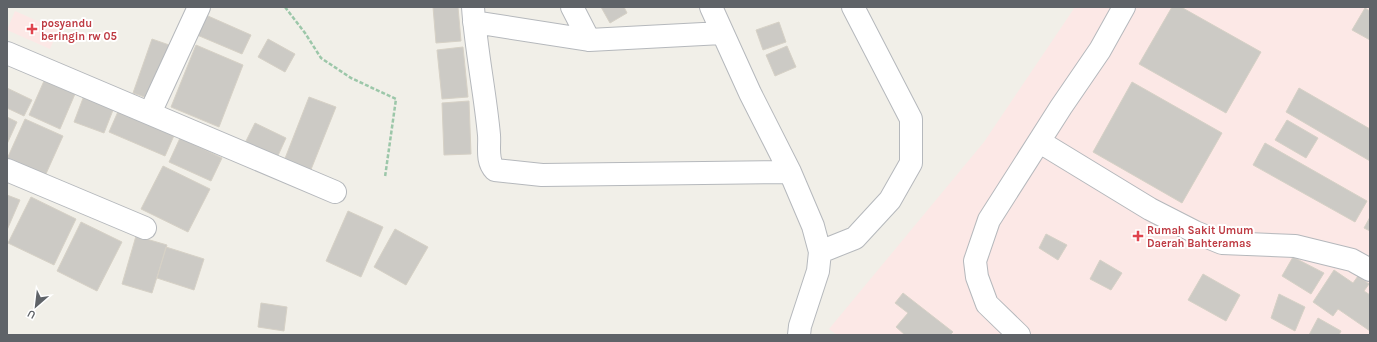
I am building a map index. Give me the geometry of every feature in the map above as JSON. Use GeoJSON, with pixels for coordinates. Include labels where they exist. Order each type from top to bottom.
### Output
{"type":"FeatureCollection","features":[{"type":"Feature","properties":{"kind":"street"},"geometry":{"type":"LineString","coordinates":[[150,113],[199,7]]}},
{"type":"Feature","properties":{"kind":"street"},"geometry":{"type":"LineString","coordinates":[[572,7],[589,40]]}},
{"type":"Feature","properties":{"kind":"street"},"geometry":{"type":"LineString","coordinates":[[711,7],[750,92],[790,172],[813,226],[820,252],[818,271],[798,335]]}},
{"type":"Feature","properties":{"kind":"street"},"geometry":{"type":"LineString","coordinates":[[820,252],[855,238],[890,200],[911,163],[911,119],[854,7]]}},
{"type":"Feature","properties":{"kind":"street"},"geometry":{"type":"LineString","coordinates":[[1019,335],[987,304],[977,277],[975,261],[989,220],[1061,107],[1100,50],[1124,7]]}},
{"type":"Feature","properties":{"kind":"street"},"geometry":{"type":"LineString","coordinates":[[722,33],[589,40],[473,15],[489,135],[491,166],[495,170],[542,175],[790,172]]}},
{"type":"Feature","properties":{"kind":"street"},"geometry":{"type":"LineString","coordinates":[[7,53],[335,192]]}},
{"type":"Feature","properties":{"kind":"street"},"geometry":{"type":"LineString","coordinates":[[1040,142],[1150,209],[1195,232],[1222,243],[1295,246],[1352,260],[1370,270]]}},
{"type":"Feature","properties":{"kind":"street"},"geometry":{"type":"LineString","coordinates":[[7,170],[145,228]]}},
{"type":"Feature","properties":{"kind":"path"},"geometry":{"type":"LineString","coordinates":[[285,7],[305,33],[321,58],[351,78],[396,99],[385,177]]}},
{"type":"Feature","properties":{"kind":"shaded area","name":"Rumah Sakit Umum Daerah Bahteramas"},"geometry":{"type":"Polygon","coordinates":[[[1075,7],[1370,7],[1370,335],[837,335],[829,329],[984,142],[1075,7]]]}},
{"type":"Feature","properties":{"kind":"shaded area","name":"posyandu beringin rw 05"},"geometry":{"type":"Polygon","coordinates":[[[15,11],[58,30],[50,49],[7,30],[15,11]]]}},
{"type":"Feature","properties":{"kind":"building"},"geometry":{"type":"Polygon","coordinates":[[[433,7],[458,7],[461,41],[436,43],[433,7]]]}},
{"type":"Feature","properties":{"kind":"building"},"geometry":{"type":"Polygon","coordinates":[[[601,7],[624,7],[627,13],[610,23],[601,7]]]}},
{"type":"Feature","properties":{"kind":"building"},"geometry":{"type":"Polygon","coordinates":[[[1172,7],[1181,7],[1261,52],[1226,113],[1139,64],[1172,7]]]}},
{"type":"Feature","properties":{"kind":"building"},"geometry":{"type":"Polygon","coordinates":[[[1365,8],[1370,11],[1370,40],[1352,30],[1365,8]]]}},
{"type":"Feature","properties":{"kind":"building"},"geometry":{"type":"Polygon","coordinates":[[[199,12],[251,35],[242,54],[190,32],[199,12]]]}},
{"type":"Feature","properties":{"kind":"building"},"geometry":{"type":"Polygon","coordinates":[[[779,22],[786,42],[763,50],[756,30],[779,22]]]}},
{"type":"Feature","properties":{"kind":"building"},"geometry":{"type":"Polygon","coordinates":[[[152,39],[172,46],[153,100],[133,93],[152,39]]]}},
{"type":"Feature","properties":{"kind":"building"},"geometry":{"type":"Polygon","coordinates":[[[268,39],[295,54],[285,72],[258,57],[268,39]]]}},
{"type":"Feature","properties":{"kind":"building"},"geometry":{"type":"Polygon","coordinates":[[[196,45],[243,65],[219,127],[171,107],[196,45]]]}},
{"type":"Feature","properties":{"kind":"building"},"geometry":{"type":"Polygon","coordinates":[[[787,46],[796,67],[775,76],[766,55],[787,46]]]}},
{"type":"Feature","properties":{"kind":"building"},"geometry":{"type":"Polygon","coordinates":[[[463,47],[468,97],[442,99],[437,50],[463,47]]]}},
{"type":"Feature","properties":{"kind":"building"},"geometry":{"type":"Polygon","coordinates":[[[44,81],[75,94],[60,129],[29,115],[44,81]]]}},
{"type":"Feature","properties":{"kind":"building"},"geometry":{"type":"Polygon","coordinates":[[[1132,82],[1222,133],[1182,203],[1093,152],[1132,82]]]}},
{"type":"Feature","properties":{"kind":"building"},"geometry":{"type":"Polygon","coordinates":[[[7,88],[32,100],[24,116],[7,108],[7,88]]]}},
{"type":"Feature","properties":{"kind":"building"},"geometry":{"type":"Polygon","coordinates":[[[1299,88],[1370,129],[1370,161],[1286,112],[1299,88]]]}},
{"type":"Feature","properties":{"kind":"building"},"geometry":{"type":"Polygon","coordinates":[[[85,93],[115,105],[104,133],[74,122],[85,93]]]}},
{"type":"Feature","properties":{"kind":"building"},"geometry":{"type":"Polygon","coordinates":[[[309,97],[336,107],[310,172],[284,161],[309,97]]]}},
{"type":"Feature","properties":{"kind":"building"},"geometry":{"type":"Polygon","coordinates":[[[469,101],[471,154],[444,155],[442,103],[469,101]]]}},
{"type":"Feature","properties":{"kind":"building"},"geometry":{"type":"Polygon","coordinates":[[[120,107],[176,131],[165,156],[109,132],[120,107]]]}},
{"type":"Feature","properties":{"kind":"building"},"geometry":{"type":"Polygon","coordinates":[[[7,117],[17,122],[7,144],[7,117]]]}},
{"type":"Feature","properties":{"kind":"building"},"geometry":{"type":"Polygon","coordinates":[[[25,119],[63,136],[45,176],[7,159],[25,119]]]}},
{"type":"Feature","properties":{"kind":"building"},"geometry":{"type":"Polygon","coordinates":[[[1287,120],[1318,138],[1306,158],[1275,140],[1287,120]]]}},
{"type":"Feature","properties":{"kind":"building"},"geometry":{"type":"Polygon","coordinates":[[[255,123],[286,138],[276,160],[244,145],[255,123]]]}},
{"type":"Feature","properties":{"kind":"building"},"geometry":{"type":"Polygon","coordinates":[[[180,138],[222,158],[211,181],[169,162],[180,138]]]}},
{"type":"Feature","properties":{"kind":"building"},"geometry":{"type":"Polygon","coordinates":[[[1265,143],[1367,201],[1355,222],[1253,165],[1265,143]]]}},
{"type":"Feature","properties":{"kind":"building"},"geometry":{"type":"Polygon","coordinates":[[[163,166],[210,189],[188,232],[141,209],[163,166]]]}},
{"type":"Feature","properties":{"kind":"building"},"geometry":{"type":"Polygon","coordinates":[[[7,195],[20,200],[7,230],[7,195]]]}},
{"type":"Feature","properties":{"kind":"building"},"geometry":{"type":"Polygon","coordinates":[[[31,197],[76,219],[54,265],[8,243],[31,197]]]}},
{"type":"Feature","properties":{"kind":"building"},"geometry":{"type":"Polygon","coordinates":[[[348,211],[383,227],[361,277],[326,261],[348,211]]]}},
{"type":"Feature","properties":{"kind":"building"},"geometry":{"type":"Polygon","coordinates":[[[1370,217],[1370,231],[1364,228],[1370,217]]]}},
{"type":"Feature","properties":{"kind":"building"},"geometry":{"type":"Polygon","coordinates":[[[81,222],[122,242],[97,291],[57,271],[81,222]]]}},
{"type":"Feature","properties":{"kind":"building"},"geometry":{"type":"Polygon","coordinates":[[[395,229],[428,247],[406,285],[374,267],[395,229]]]}},
{"type":"Feature","properties":{"kind":"building"},"geometry":{"type":"Polygon","coordinates":[[[1046,234],[1067,245],[1058,260],[1039,248],[1046,234]]]}},
{"type":"Feature","properties":{"kind":"building"},"geometry":{"type":"Polygon","coordinates":[[[136,236],[167,245],[152,293],[122,284],[136,236]]]}},
{"type":"Feature","properties":{"kind":"building"},"geometry":{"type":"Polygon","coordinates":[[[166,247],[204,259],[194,290],[157,278],[166,247]]]}},
{"type":"Feature","properties":{"kind":"building"},"geometry":{"type":"Polygon","coordinates":[[[1293,257],[1324,273],[1311,294],[1282,276],[1293,257]]]}},
{"type":"Feature","properties":{"kind":"building"},"geometry":{"type":"Polygon","coordinates":[[[1100,260],[1122,273],[1111,290],[1090,279],[1100,260]]]}},
{"type":"Feature","properties":{"kind":"building"},"geometry":{"type":"Polygon","coordinates":[[[1334,270],[1353,283],[1358,276],[1369,284],[1364,291],[1370,295],[1370,331],[1338,309],[1333,316],[1313,302],[1334,270]]]}},
{"type":"Feature","properties":{"kind":"building"},"geometry":{"type":"Polygon","coordinates":[[[1203,274],[1240,295],[1226,321],[1188,300],[1203,274]]]}},
{"type":"Feature","properties":{"kind":"building"},"geometry":{"type":"Polygon","coordinates":[[[903,293],[953,332],[950,335],[905,335],[896,327],[908,313],[895,303],[903,293]]]}},
{"type":"Feature","properties":{"kind":"building"},"geometry":{"type":"Polygon","coordinates":[[[1279,294],[1305,307],[1295,331],[1271,318],[1279,294]]]}},
{"type":"Feature","properties":{"kind":"building"},"geometry":{"type":"Polygon","coordinates":[[[261,303],[287,307],[284,331],[258,327],[261,303]]]}},
{"type":"Feature","properties":{"kind":"building"},"geometry":{"type":"Polygon","coordinates":[[[1318,318],[1341,331],[1339,335],[1309,335],[1318,318]]]}},
{"type":"Feature","properties":{"kind":"place","name":"posyandu beringin rw 05"},"geometry":{"type":"Point","coordinates":[32,29]}},
{"type":"Feature","properties":{"kind":"place","name":"Rumah Sakit Umum Daerah Bahteramas"},"geometry":{"type":"Point","coordinates":[1138,236]}}]}
